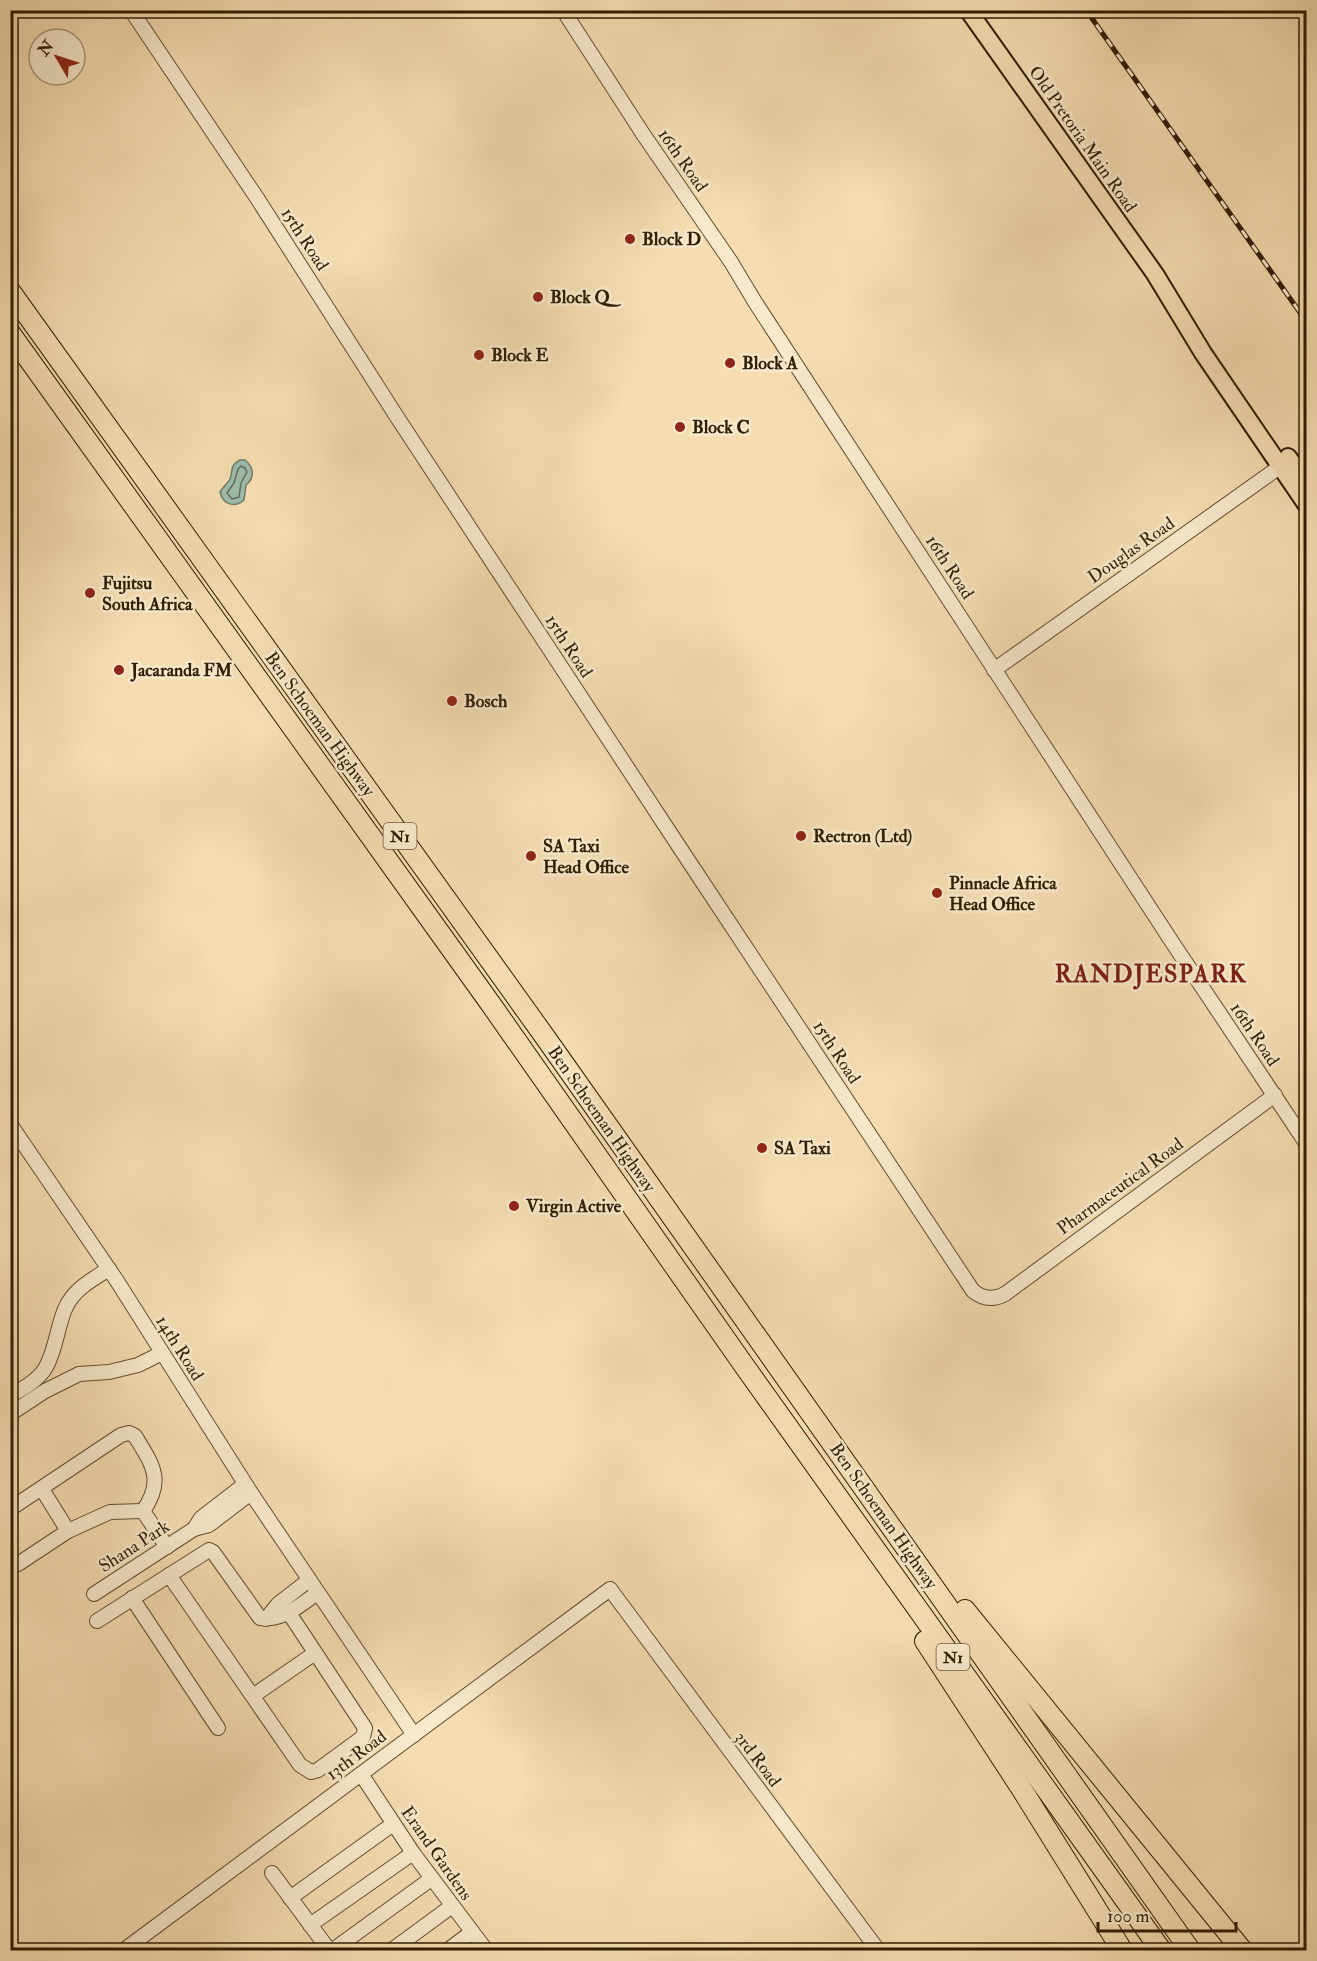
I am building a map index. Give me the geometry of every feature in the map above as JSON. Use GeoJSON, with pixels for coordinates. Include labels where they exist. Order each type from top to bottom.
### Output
{"type":"FeatureCollection","features":[{"type":"Feature","properties":{"kind":"highway","name":"Ben Schoeman Highway"},"geometry":{"type":"LineString","coordinates":[[10,291],[838,1451],[1191,1950]]}},
{"type":"Feature","properties":{"kind":"highway","name":"Ben Schoeman Highway"},"geometry":{"type":"LineString","coordinates":[[10,333],[490,1003],[743,1364],[1161,1950]]}},
{"type":"Feature","properties":{"kind":"highway"},"geometry":{"type":"LineString","coordinates":[[743,1364],[753,1393],[767,1417],[951,1679],[1122,1950]]}},
{"type":"Feature","properties":{"kind":"highway"},"geometry":{"type":"LineString","coordinates":[[838,1451],[876,1489],[970,1616],[1242,1950]]}},
{"type":"Feature","properties":{"kind":"main road","name":"Old Pretoria Main Road"},"geometry":{"type":"LineString","coordinates":[[968,10],[1167,291],[1203,353],[1285,463],[1306,504]]}},
{"type":"Feature","properties":{"kind":"main road","name":"Old Pretoria Main Road"},"geometry":{"type":"LineString","coordinates":[[1285,463],[1306,483]]}},
{"type":"Feature","properties":{"kind":"street","name":"15th Road"},"geometry":{"type":"LineString","coordinates":[[131,10],[264,208],[391,408],[948,1254],[973,1291],[983,1297]]}},
{"type":"Feature","properties":{"kind":"street","name":"16th Road"},"geometry":{"type":"LineString","coordinates":[[563,10],[731,262],[994,670],[1306,1143]]}},
{"type":"Feature","properties":{"kind":"street","name":"Douglas Road"},"geometry":{"type":"LineString","coordinates":[[994,670],[1285,463]]}},
{"type":"Feature","properties":{"kind":"street","name":"Pharmaceutical Road"},"geometry":{"type":"LineString","coordinates":[[983,1297],[993,1298],[1005,1294],[1275,1095]]}},
{"type":"Feature","properties":{"kind":"street","name":"14th Road"},"geometry":{"type":"LineString","coordinates":[[10,1124],[109,1269],[248,1489],[414,1735]]}},
{"type":"Feature","properties":{"kind":"street"},"geometry":{"type":"LineString","coordinates":[[10,1396],[26,1387],[46,1368],[64,1311],[72,1297],[84,1284],[109,1269]]}},
{"type":"Feature","properties":{"kind":"street"},"geometry":{"type":"LineString","coordinates":[[10,1414],[45,1391],[79,1374],[118,1370],[138,1365],[162,1353]]}},
{"type":"Feature","properties":{"kind":"street"},"geometry":{"type":"LineString","coordinates":[[10,1509],[122,1435],[131,1433],[154,1468],[155,1486],[143,1512]]}},
{"type":"Feature","properties":{"kind":"street"},"geometry":{"type":"LineString","coordinates":[[42,1489],[68,1531]]}},
{"type":"Feature","properties":{"kind":"street","name":"Shana Park"},"geometry":{"type":"LineString","coordinates":[[94,1594],[194,1529],[201,1518],[248,1489]]}},
{"type":"Feature","properties":{"kind":"street"},"geometry":{"type":"LineString","coordinates":[[18,1564],[68,1531],[110,1512],[143,1512]]}},
{"type":"Feature","properties":{"kind":"street"},"geometry":{"type":"LineString","coordinates":[[143,1512],[167,1547]]}},
{"type":"Feature","properties":{"kind":"street"},"geometry":{"type":"LineString","coordinates":[[97,1621],[209,1550],[213,1552],[257,1616],[266,1619],[294,1609],[317,1593]]}},
{"type":"Feature","properties":{"kind":"street"},"geometry":{"type":"LineString","coordinates":[[169,1575],[300,1765],[311,1772],[318,1770],[363,1737],[365,1728],[315,1653],[294,1609]]}},
{"type":"Feature","properties":{"kind":"street"},"geometry":{"type":"LineString","coordinates":[[266,1619],[278,1604],[309,1580]]}},
{"type":"Feature","properties":{"kind":"street","name":"13th Road"},"geometry":{"type":"LineString","coordinates":[[124,1950],[610,1589]]}},
{"type":"Feature","properties":{"kind":"street","name":"3rd Road"},"geometry":{"type":"LineString","coordinates":[[610,1589],[878,1950]]}},
{"type":"Feature","properties":{"kind":"street"},"geometry":{"type":"LineString","coordinates":[[132,1598],[218,1728]]}},
{"type":"Feature","properties":{"kind":"street"},"geometry":{"type":"LineString","coordinates":[[253,1696],[315,1653]]}},
{"type":"Feature","properties":{"kind":"street","name":"Erand Gardens"},"geometry":{"type":"LineString","coordinates":[[361,1774],[412,1853],[486,1950]]}},
{"type":"Feature","properties":{"kind":"street"},"geometry":{"type":"LineString","coordinates":[[290,1898],[393,1824]]}},
{"type":"Feature","properties":{"kind":"street"},"geometry":{"type":"LineString","coordinates":[[310,1925],[412,1853]]}},
{"type":"Feature","properties":{"kind":"street"},"geometry":{"type":"LineString","coordinates":[[272,1873],[331,1950],[431,1879]]}},
{"type":"Feature","properties":{"kind":"street"},"geometry":{"type":"LineString","coordinates":[[392,1950],[452,1906]]}},
{"type":"Feature","properties":{"kind":"street"},"geometry":{"type":"LineString","coordinates":[[448,1950],[472,1932]]}},
{"type":"Feature","properties":{"kind":"water"},"geometry":{"type":"Polygon","coordinates":[[[240,460],[248,463],[252,469],[252,476],[246,485],[244,500],[237,504],[230,504],[224,500],[220,492],[230,479],[233,466],[240,460]]]}},
{"type":"Feature","properties":{"kind":"railway"},"geometry":{"type":"LineString","coordinates":[[1086,10],[1306,321]]}},
{"type":"Feature","properties":{"kind":"place","name":"Block D"},"geometry":{"type":"Point","coordinates":[630,239]}},
{"type":"Feature","properties":{"kind":"place","name":"Block Q"},"geometry":{"type":"Point","coordinates":[538,297]}},
{"type":"Feature","properties":{"kind":"place","name":"Block E"},"geometry":{"type":"Point","coordinates":[479,355]}},
{"type":"Feature","properties":{"kind":"place","name":"Block A"},"geometry":{"type":"Point","coordinates":[730,363]}},
{"type":"Feature","properties":{"kind":"place","name":"Block C"},"geometry":{"type":"Point","coordinates":[680,427]}},
{"type":"Feature","properties":{"kind":"place","name":"Fujitsu South Africa"},"geometry":{"type":"Point","coordinates":[90,593]}},
{"type":"Feature","properties":{"kind":"place","name":"Jacaranda FM"},"geometry":{"type":"Point","coordinates":[119,670]}},
{"type":"Feature","properties":{"kind":"place","name":"Bosch"},"geometry":{"type":"Point","coordinates":[452,701]}},
{"type":"Feature","properties":{"kind":"place","name":"Rectron (Ltd)"},"geometry":{"type":"Point","coordinates":[801,836]}},
{"type":"Feature","properties":{"kind":"place","name":"SA Taxi Head Office"},"geometry":{"type":"Point","coordinates":[531,856]}},
{"type":"Feature","properties":{"kind":"place","name":"Pinnacle Africa Head Office"},"geometry":{"type":"Point","coordinates":[937,893]}},
{"type":"Feature","properties":{"kind":"place","name":"SA Taxi"},"geometry":{"type":"Point","coordinates":[762,1148]}},
{"type":"Feature","properties":{"kind":"place","name":"Virgin Active"},"geometry":{"type":"Point","coordinates":[514,1206]}},
{"type":"Feature","properties":{"kind":"district","name":"RANDJESPARK"},"geometry":{"type":"Point","coordinates":[1151,974]}}]}
